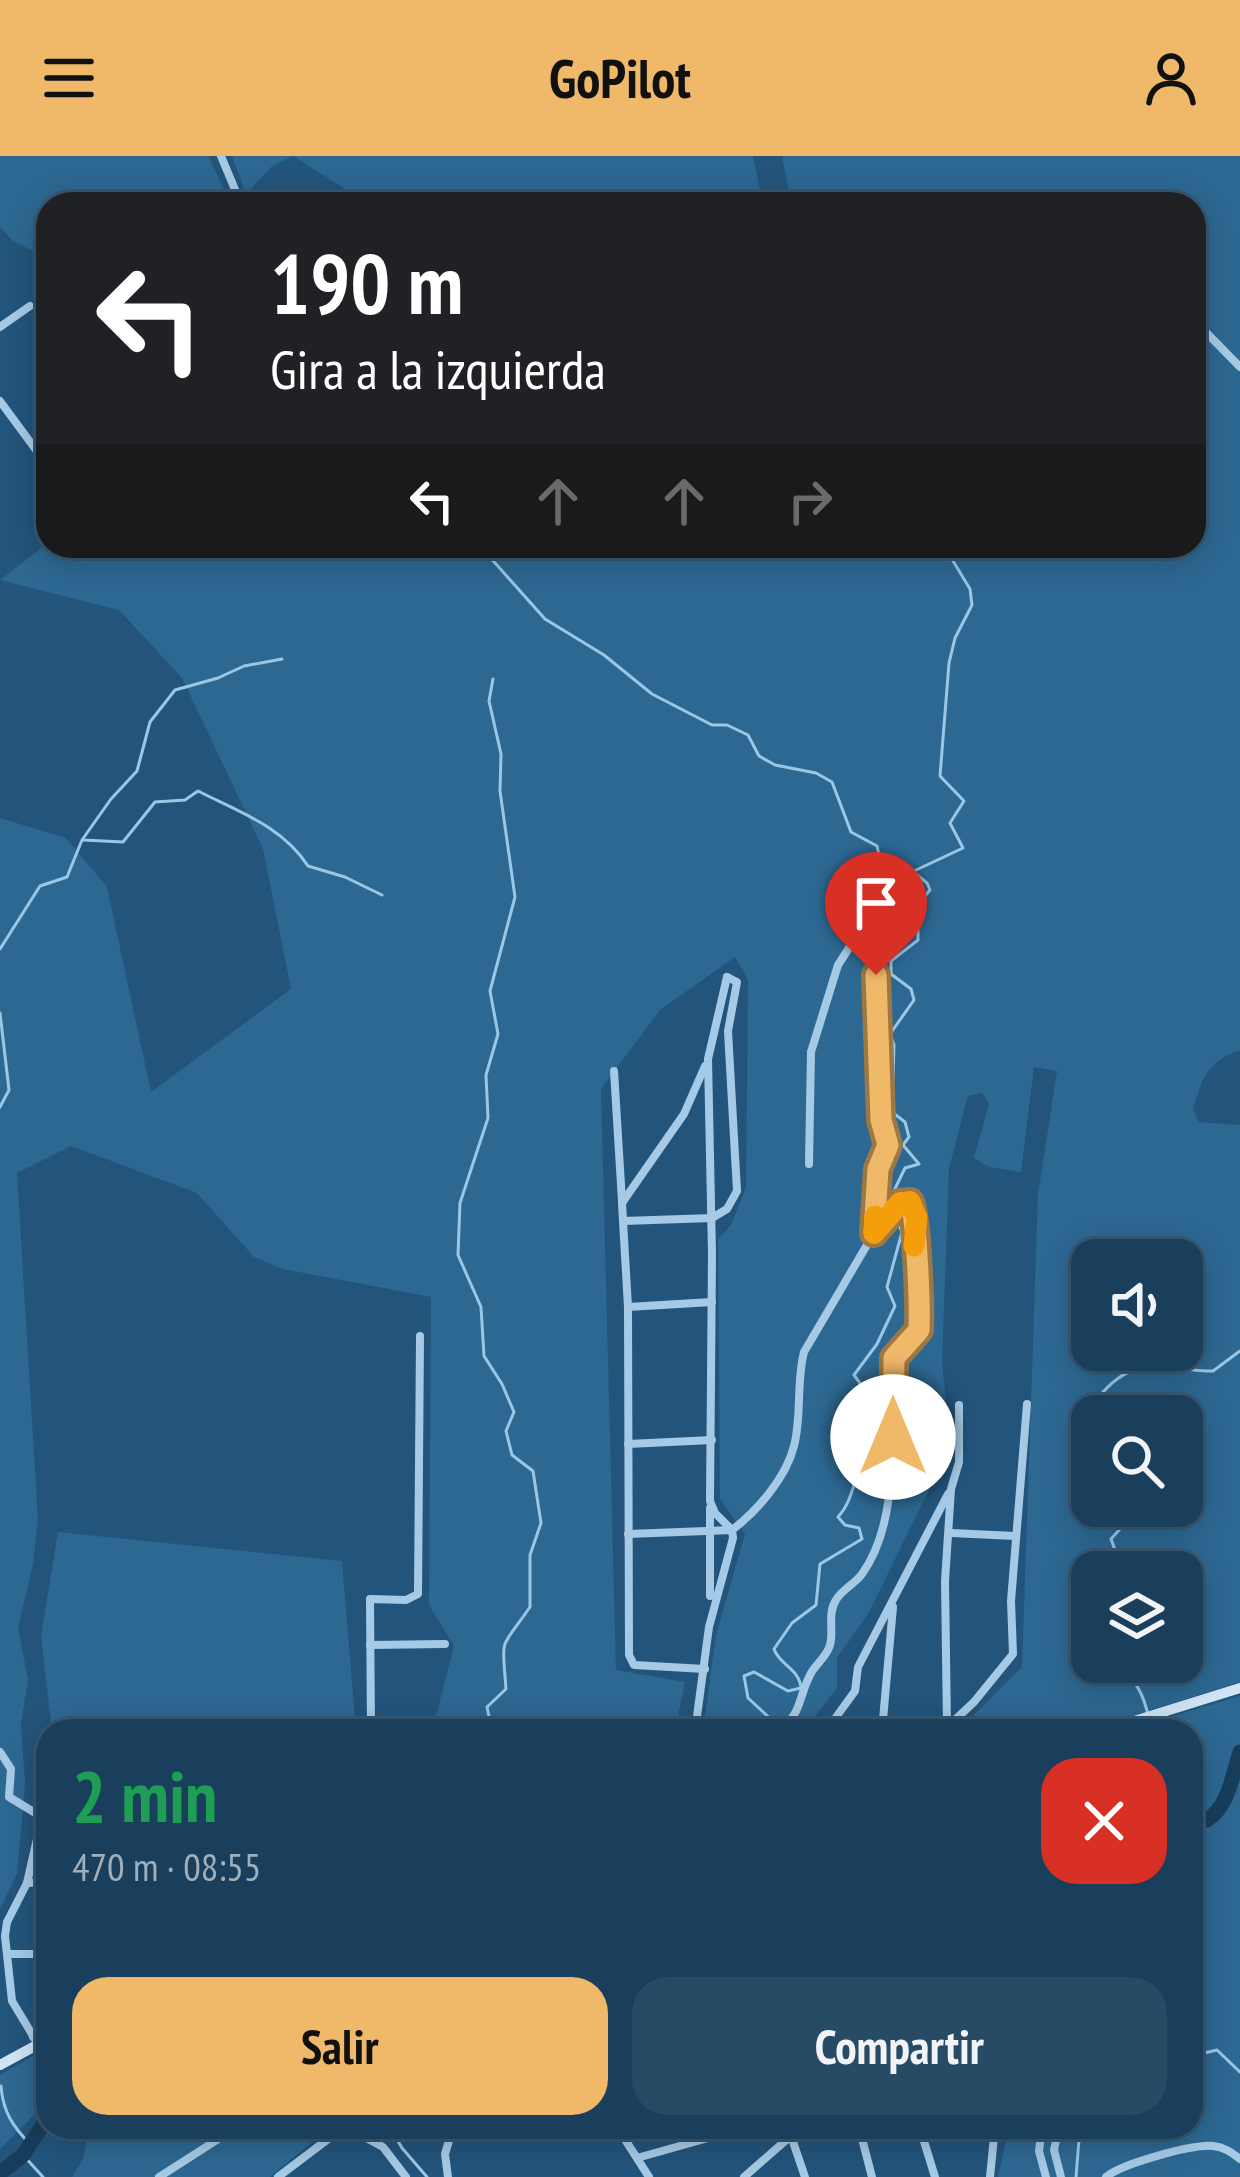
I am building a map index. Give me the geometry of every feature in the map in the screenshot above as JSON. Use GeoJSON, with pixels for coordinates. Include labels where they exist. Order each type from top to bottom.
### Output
{"type":"FeatureCollection","features":[{"type":"Feature","properties":{"kind":"main road"},"geometry":{"type":"LineString","coordinates":[[1142,1719],[1240,1688]]}},
{"type":"Feature","properties":{"kind":"main road"},"geometry":{"type":"LineString","coordinates":[[0,2065],[36,2042]]}},
{"type":"Feature","properties":{"kind":"street"},"geometry":{"type":"LineString","coordinates":[[221,156],[236,192]]}},
{"type":"Feature","properties":{"kind":"street"},"geometry":{"type":"LineString","coordinates":[[0,327],[30,306]]}},
{"type":"Feature","properties":{"kind":"street"},"geometry":{"type":"LineString","coordinates":[[1206,333],[1240,368]]}},
{"type":"Feature","properties":{"kind":"street"},"geometry":{"type":"LineString","coordinates":[[0,400],[36,450]]}},
{"type":"Feature","properties":{"kind":"street"},"geometry":{"type":"LineString","coordinates":[[808,1164],[811,1052],[838,965],[884,894],[895,934],[876,975],[881,1120],[888,1145],[878,1169],[874,1233]]}},
{"type":"Feature","properties":{"kind":"street"},"geometry":{"type":"LineString","coordinates":[[622,1203],[684,1114],[708,1059],[727,977],[737,982],[728,1031],[736,1191],[727,1209],[712,1218],[623,1221]]}},
{"type":"Feature","properties":{"kind":"street"},"geometry":{"type":"LineString","coordinates":[[708,1059],[710,1596]]}},
{"type":"Feature","properties":{"kind":"street"},"geometry":{"type":"LineString","coordinates":[[614,1071],[628,1306],[630,1660],[640,1666],[705,1669]]}},
{"type":"Feature","properties":{"kind":"street"},"geometry":{"type":"LineString","coordinates":[[628,1534],[732,1530],[750,1516],[794,1447],[804,1352],[874,1233],[900,1203],[910,1202],[917,1218],[919,1330],[894,1358],[890,1485],[872,1554],[862,1574],[836,1598],[829,1624],[831,1642],[810,1674],[793,1719]]}},
{"type":"Feature","properties":{"kind":"street"},"geometry":{"type":"LineString","coordinates":[[628,1306],[712,1302]]}},
{"type":"Feature","properties":{"kind":"street"},"geometry":{"type":"LineString","coordinates":[[371,1719],[370,1599],[406,1600],[418,1594],[420,1336]]}},
{"type":"Feature","properties":{"kind":"street"},"geometry":{"type":"LineString","coordinates":[[955,1719],[1013,1654],[1015,1536],[1027,1404]]}},
{"type":"Feature","properties":{"kind":"street"},"geometry":{"type":"LineString","coordinates":[[835,1719],[855,1691],[858,1667],[951,1490],[958,1462],[959,1406]]}},
{"type":"Feature","properties":{"kind":"street"},"geometry":{"type":"LineString","coordinates":[[628,1444],[712,1440]]}},
{"type":"Feature","properties":{"kind":"street"},"geometry":{"type":"LineString","coordinates":[[945,1719],[945,1581],[951,1490]]}},
{"type":"Feature","properties":{"kind":"street"},"geometry":{"type":"LineString","coordinates":[[697,1719],[710,1627],[732,1551],[732,1530],[715,1514],[710,1501]]}},
{"type":"Feature","properties":{"kind":"street"},"geometry":{"type":"LineString","coordinates":[[951,1533],[1015,1536]]}},
{"type":"Feature","properties":{"kind":"street"},"geometry":{"type":"LineString","coordinates":[[883,1719],[893,1604]]}},
{"type":"Feature","properties":{"kind":"street"},"geometry":{"type":"LineString","coordinates":[[370,1645],[445,1644]]}},
{"type":"Feature","properties":{"kind":"street"},"geometry":{"type":"LineString","coordinates":[[0,1752],[11,1769],[9,1797],[36,1810]]}},
{"type":"Feature","properties":{"kind":"street"},"geometry":{"type":"LineString","coordinates":[[36,1849],[27,1883],[7,1922],[12,2001],[36,2034]]}},
{"type":"Feature","properties":{"kind":"street"},"geometry":{"type":"LineString","coordinates":[[27,1883],[36,1883]]}},
{"type":"Feature","properties":{"kind":"street"},"geometry":{"type":"LineString","coordinates":[[8,1954],[36,1954]]}},
{"type":"Feature","properties":{"kind":"street"},"geometry":{"type":"LineString","coordinates":[[159,2177],[218,2139]]}},
{"type":"Feature","properties":{"kind":"street"},"geometry":{"type":"LineString","coordinates":[[278,2177],[329,2139]]}},
{"type":"Feature","properties":{"kind":"street"},"geometry":{"type":"LineString","coordinates":[[368,2139],[383,2147],[406,2177]]}},
{"type":"Feature","properties":{"kind":"street"},"geometry":{"type":"LineString","coordinates":[[448,2177],[450,2139]]}},
{"type":"Feature","properties":{"kind":"street"},"geometry":{"type":"LineString","coordinates":[[625,2139],[650,2177]]}},
{"type":"Feature","properties":{"kind":"street"},"geometry":{"type":"LineString","coordinates":[[637,2158],[704,2139]]}},
{"type":"Feature","properties":{"kind":"street"},"geometry":{"type":"LineString","coordinates":[[744,2177],[782,2139]]}},
{"type":"Feature","properties":{"kind":"street"},"geometry":{"type":"LineString","coordinates":[[793,2139],[806,2177]]}},
{"type":"Feature","properties":{"kind":"street"},"geometry":{"type":"LineString","coordinates":[[862,2139],[872,2177]]}},
{"type":"Feature","properties":{"kind":"street"},"geometry":{"type":"LineString","coordinates":[[923,2139],[932,2177]]}},
{"type":"Feature","properties":{"kind":"street"},"geometry":{"type":"LineString","coordinates":[[990,2177],[994,2139]]}},
{"type":"Feature","properties":{"kind":"street"},"geometry":{"type":"LineString","coordinates":[[1040,2139],[1046,2177]]}},
{"type":"Feature","properties":{"kind":"street"},"geometry":{"type":"LineString","coordinates":[[1056,2139],[1054,2150],[1061,2177]]}},
{"type":"Feature","properties":{"kind":"street"},"geometry":{"type":"LineString","coordinates":[[1106,2177],[1121,2167],[1204,2146],[1223,2148],[1240,2159]]}},
{"type":"Feature","properties":{"kind":"shaded area"},"geometry":{"type":"Polygon","coordinates":[[[0,156],[208,156],[225,192],[36,192],[36,252],[13,241],[0,227],[0,156]]]}},
{"type":"Feature","properties":{"kind":"shaded area"},"geometry":{"type":"Polygon","coordinates":[[[232,156],[293,156],[271,167],[245,192],[232,156]]]}},
{"type":"Feature","properties":{"kind":"shaded area"},"geometry":{"type":"Polygon","coordinates":[[[293,156],[753,156],[760,192],[350,192],[293,156]]]}},
{"type":"Feature","properties":{"kind":"shaded area"},"geometry":{"type":"Polygon","coordinates":[[[782,156],[1240,156],[1240,1050],[1208,1072],[1193,1109],[1199,1122],[1240,1125],[1240,1682],[1121,1719],[970,1719],[1022,1667],[1038,1194],[1057,1071],[1034,1067],[1021,1172],[989,1167],[974,1158],[989,1104],[982,1093],[968,1096],[949,1168],[942,1362],[946,1402],[934,1480],[868,1614],[837,1658],[837,1688],[812,1719],[705,1719],[716,1635],[745,1534],[720,1499],[718,1239],[731,1225],[746,1187],[748,980],[735,957],[660,1010],[601,1089],[616,1670],[685,1682],[677,1719],[435,1719],[454,1646],[429,1605],[431,1297],[283,1269],[254,1257],[197,1193],[71,1146],[17,1173],[38,1520],[18,1628],[28,1680],[21,1723],[25,1783],[17,1874],[0,1909],[0,818],[66,838],[107,887],[151,1092],[291,989],[263,849],[182,678],[119,610],[0,580],[36,552],[36,558],[1206,558],[1206,192],[789,192],[782,156]]]}},
{"type":"Feature","properties":{"kind":"shaded area"},"geometry":{"type":"Polygon","coordinates":[[[58,1532],[342,1561],[355,1719],[51,1719],[41,1636],[58,1532]]]}},
{"type":"Feature","properties":{"kind":"shaded area"},"geometry":{"type":"Polygon","coordinates":[[[1240,1696],[1240,2177],[998,2177],[1006,2139],[1203,2139],[1203,1719],[1162,1719],[1240,1696]]]}},
{"type":"Feature","properties":{"kind":"shaded area"},"geometry":{"type":"Polygon","coordinates":[[[36,2054],[36,2113],[0,2149],[0,2075],[36,2054]]]}},
{"type":"Feature","properties":{"kind":"shaded area"},"geometry":{"type":"Polygon","coordinates":[[[87,2139],[316,2139],[270,2177],[72,2177],[87,2139]]]}},
{"type":"Feature","properties":{"kind":"waterway"},"geometry":{"type":"LineString","coordinates":[[491,558],[545,619],[604,655],[652,694],[712,725],[727,725],[748,735],[759,756],[775,765],[816,773],[832,782],[851,832],[877,846],[880,859],[897,859],[927,883],[930,890],[921,901],[908,906],[918,926],[918,940],[891,961],[891,974],[911,989],[914,1000],[890,1034],[894,1045],[892,1112],[905,1122],[909,1137],[903,1145],[919,1164],[905,1168],[890,1208]]}},
{"type":"Feature","properties":{"kind":"waterway"},"geometry":{"type":"LineString","coordinates":[[914,871],[963,848],[950,823],[964,801],[940,776],[949,663],[955,638],[972,605],[970,589],[951,558]]}},
{"type":"Feature","properties":{"kind":"waterway"},"geometry":{"type":"LineString","coordinates":[[0,949],[40,886],[67,877],[82,840],[137,771],[150,722],[175,690],[244,666],[282,659]]}},
{"type":"Feature","properties":{"kind":"waterway"},"geometry":{"type":"LineString","coordinates":[[490,1719],[487,1707],[506,1689],[505,1644],[530,1607],[530,1555],[541,1523],[533,1471],[512,1455],[506,1431],[514,1412],[484,1356],[481,1307],[458,1255],[460,1203],[488,1118],[486,1075],[498,1034],[490,991],[515,897],[500,791],[501,754],[489,701],[493,679]]}},
{"type":"Feature","properties":{"kind":"waterway"},"geometry":{"type":"LineString","coordinates":[[83,840],[123,842],[155,802],[185,800],[198,791],[273,830],[308,866],[382,895]]}},
{"type":"Feature","properties":{"kind":"waterway"},"geometry":{"type":"LineString","coordinates":[[0,1013],[9,1090],[0,1107]]}},
{"type":"Feature","properties":{"kind":"waterway"},"geometry":{"type":"LineString","coordinates":[[771,1719],[748,1698],[744,1676],[754,1672],[788,1691],[801,1688],[774,1649],[792,1623],[816,1605],[820,1564],[862,1539],[859,1528],[845,1525],[838,1517],[861,1469],[847,1444],[847,1433],[863,1418],[862,1386],[854,1375],[877,1344],[895,1306],[887,1287],[902,1232],[895,1217]]}},
{"type":"Feature","properties":{"kind":"waterway"},"geometry":{"type":"LineString","coordinates":[[1101,1395],[1132,1371],[1160,1367],[1213,1371],[1240,1351]]}},
{"type":"Feature","properties":{"kind":"waterway"},"geometry":{"type":"LineString","coordinates":[[1115,1551],[1111,1539],[1122,1527]]}},
{"type":"Feature","properties":{"kind":"waterway"},"geometry":{"type":"LineString","coordinates":[[1135,1683],[1149,1719]]}},
{"type":"Feature","properties":{"kind":"waterway"},"geometry":{"type":"LineString","coordinates":[[1203,1819],[1220,1807],[1240,1752]]}},
{"type":"Feature","properties":{"kind":"waterway"},"geometry":{"type":"LineString","coordinates":[[1203,2053],[1217,2050],[1240,2072]]}},
{"type":"Feature","properties":{"kind":"waterway"},"geometry":{"type":"LineString","coordinates":[[1,2086],[10,2119],[31,2145]]}},
{"type":"Feature","properties":{"kind":"waterway"},"geometry":{"type":"LineString","coordinates":[[0,2173],[23,2155],[36,2135]]}},
{"type":"Feature","properties":{"kind":"waterway"},"geometry":{"type":"LineString","coordinates":[[397,2139],[427,2177]]}},
{"type":"Feature","properties":{"kind":"waterway"},"geometry":{"type":"LineString","coordinates":[[1076,2177],[1079,2139]]}},
{"type":"Feature","properties":{"kind":"waterway"},"geometry":{"type":"LineString","coordinates":[[23,2155],[43,2177]]}},
{"type":"Feature","properties":{"kind":"slow traffic"},"geometry":{"type":"LineString","coordinates":[[875,1216],[874,1233],[900,1203],[910,1202],[917,1218],[914,1246]]}},
{"type":"Feature","properties":{"kind":"route"},"geometry":{"type":"LineString","coordinates":[[876,975],[881,1120],[888,1145],[878,1169],[874,1233],[900,1203],[910,1202],[917,1218],[919,1330],[894,1358],[893,1437]]}}]}
